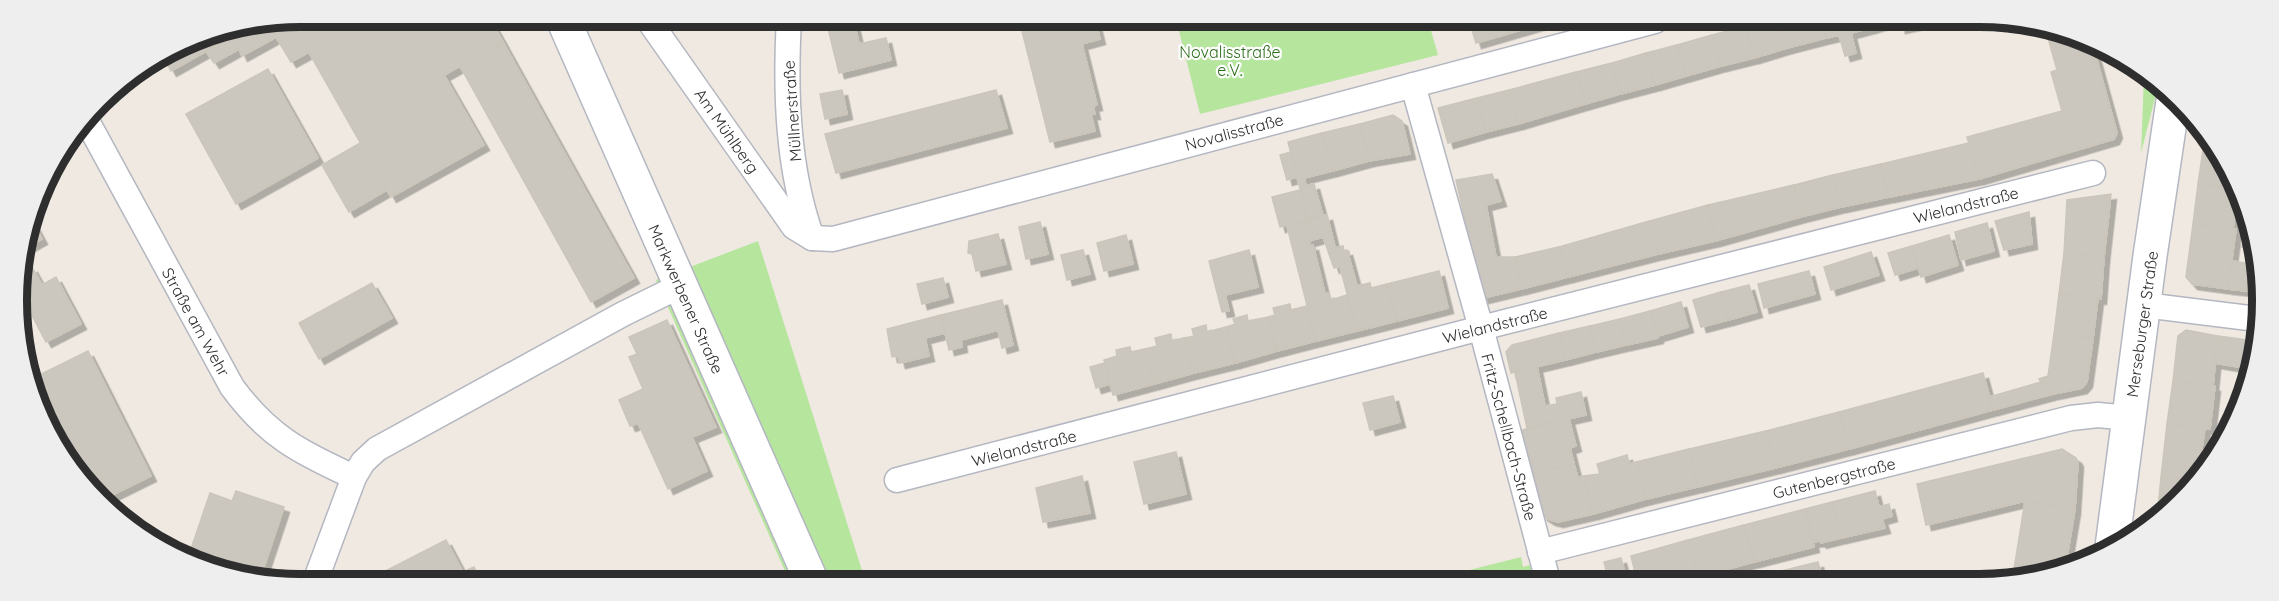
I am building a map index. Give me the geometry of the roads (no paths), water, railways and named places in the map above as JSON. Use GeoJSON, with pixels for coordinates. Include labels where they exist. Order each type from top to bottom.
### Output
{"type":"FeatureCollection","features":[{"type":"Feature","properties":{"kind":"main road","name":"Markwerbener Straße"},"geometry":{"type":"LineString","coordinates":[[566,27],[809,574]]}},
{"type":"Feature","properties":{"kind":"main road","name":"Merseburger Straße"},"geometry":{"type":"LineString","coordinates":[[2113,538],[2172,107]]}},
{"type":"Feature","properties":{"kind":"street","name":"Am Mühlberg"},"geometry":{"type":"LineString","coordinates":[[654,27],[794,227],[812,238]]}},
{"type":"Feature","properties":{"kind":"street","name":"Müllnerstraße"},"geometry":{"type":"LineString","coordinates":[[789,27],[790,133],[801,206],[812,238]]}},
{"type":"Feature","properties":{"kind":"street","name":"Novalisstraße"},"geometry":{"type":"LineString","coordinates":[[812,238],[832,239],[1632,27]]}},
{"type":"Feature","properties":{"kind":"street","name":"Fritz-Schellbach-Straße"},"geometry":{"type":"LineString","coordinates":[[1413,85],[1481,328],[1546,574]]}},
{"type":"Feature","properties":{"kind":"street","name":"Straße am Wehr"},"geometry":{"type":"LineString","coordinates":[[90,127],[232,387],[248,409],[273,434],[296,449],[354,477]]}},
{"type":"Feature","properties":{"kind":"street","name":"Wielandstraße"},"geometry":{"type":"LineString","coordinates":[[897,480],[1481,328],[2093,173]]}},
{"type":"Feature","properties":{"kind":"street"},"geometry":{"type":"LineString","coordinates":[[318,574],[354,477],[363,462],[378,449],[613,319],[680,286]]}},
{"type":"Feature","properties":{"kind":"street"},"geometry":{"type":"LineString","coordinates":[[2144,305],[2251,318]]}},
{"type":"Feature","properties":{"kind":"street","name":"Gutenbergstraße"},"geometry":{"type":"LineString","coordinates":[[1540,552],[2071,418],[2097,415],[2129,418]]}},
{"type":"Feature","properties":{"kind":"park label","name":"Novalisstraße e.V."},"geometry":{"type":"Point","coordinates":[1230,61]}}]}
